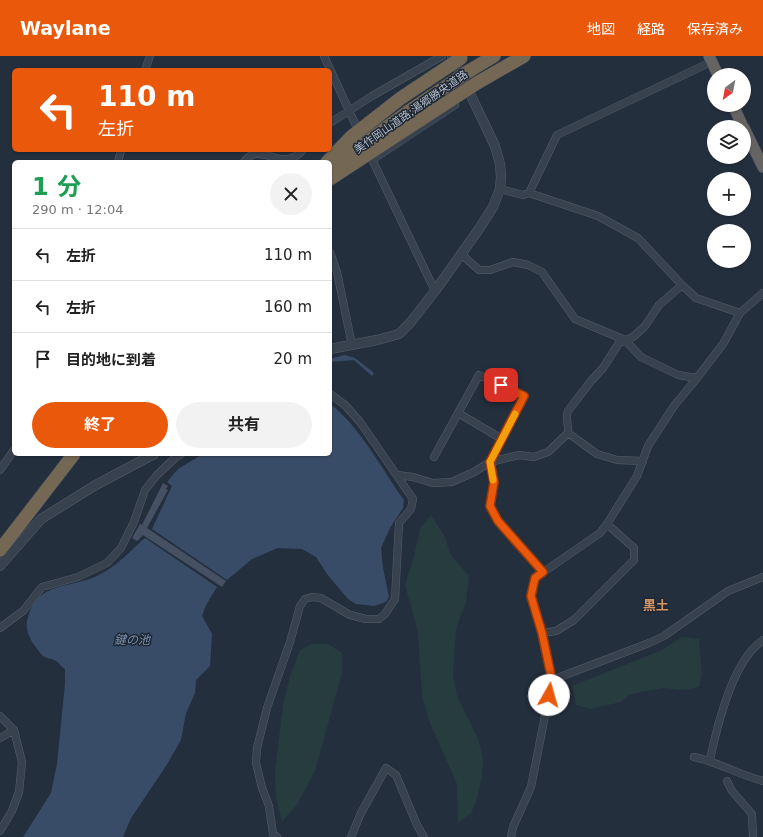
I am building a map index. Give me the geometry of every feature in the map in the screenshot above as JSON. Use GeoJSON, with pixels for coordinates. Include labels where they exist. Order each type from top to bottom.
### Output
{"type":"FeatureCollection","features":[{"type":"Feature","properties":{"kind":"highway","name":"美作岡山道路;湯郷勝央道路"},"geometry":{"type":"LineString","coordinates":[[332,169],[361,151],[408,111],[494,56]]}},
{"type":"Feature","properties":{"kind":"highway"},"geometry":{"type":"LineString","coordinates":[[332,160],[361,151],[524,56]]}},
{"type":"Feature","properties":{"kind":"highway"},"geometry":{"type":"LineString","coordinates":[[332,177],[361,151],[402,98],[459,57]]}},
{"type":"Feature","properties":{"kind":"highway"},"geometry":{"type":"LineString","coordinates":[[710,59],[714,68]]}},
{"type":"Feature","properties":{"kind":"highway"},"geometry":{"type":"LineString","coordinates":[[751,142],[763,167]]}},
{"type":"Feature","properties":{"kind":"highway"},"geometry":{"type":"LineString","coordinates":[[0,536],[61,456]]}},
{"type":"Feature","properties":{"kind":"highway"},"geometry":{"type":"LineString","coordinates":[[0,550],[72,456]]}},
{"type":"Feature","properties":{"kind":"street"},"geometry":{"type":"LineString","coordinates":[[146,68],[150,56]]}},
{"type":"Feature","properties":{"kind":"street"},"geometry":{"type":"LineString","coordinates":[[324,56],[330,68]]}},
{"type":"Feature","properties":{"kind":"street"},"geometry":{"type":"LineString","coordinates":[[332,122],[372,96],[442,56]]}},
{"type":"Feature","properties":{"kind":"street"},"geometry":{"type":"LineString","coordinates":[[332,349],[399,334],[410,324],[493,207],[500,189],[500,164],[495,146],[470,95],[459,57]]}},
{"type":"Feature","properties":{"kind":"street"},"geometry":{"type":"LineString","coordinates":[[529,193],[557,135],[710,59]]}},
{"type":"Feature","properties":{"kind":"street"},"geometry":{"type":"LineString","coordinates":[[332,73],[349,110],[361,151],[434,291]]}},
{"type":"Feature","properties":{"kind":"street"},"geometry":{"type":"LineString","coordinates":[[361,151],[470,95]]}},
{"type":"Feature","properties":{"kind":"street"},"geometry":{"type":"LineString","coordinates":[[246,160],[254,154],[264,154],[285,160],[298,155],[301,152]]}},
{"type":"Feature","properties":{"kind":"street"},"geometry":{"type":"LineString","coordinates":[[500,189],[523,195],[529,193],[598,216],[638,238],[696,298],[740,313]]}},
{"type":"Feature","properties":{"kind":"street"},"geometry":{"type":"LineString","coordinates":[[461,254],[479,270],[490,270],[513,262],[528,265],[542,272],[575,319],[625,340],[641,357],[678,375],[697,378]]}},
{"type":"Feature","properties":{"kind":"street"},"geometry":{"type":"LineString","coordinates":[[332,257],[338,272],[352,345]]}},
{"type":"Feature","properties":{"kind":"street"},"geometry":{"type":"LineString","coordinates":[[397,475],[412,477],[433,483],[452,482],[474,472],[490,462],[519,455],[534,457],[548,452],[568,433],[569,426],[566,416],[568,411],[603,368],[619,343],[633,337],[645,326],[659,305],[682,285]]}},
{"type":"Feature","properties":{"kind":"street"},"geometry":{"type":"LineString","coordinates":[[511,837],[513,827],[531,787],[552,680],[542,633],[531,596],[535,578],[600,532],[607,524],[638,476],[648,446],[674,406],[723,344],[740,313],[763,293]]}},
{"type":"Feature","properties":{"kind":"street"},"geometry":{"type":"LineString","coordinates":[[434,457],[479,375],[524,396],[490,462],[494,482],[490,506],[498,521],[543,572]]}},
{"type":"Feature","properties":{"kind":"street"},"geometry":{"type":"LineString","coordinates":[[273,836],[269,806],[262,788],[256,763],[257,748],[267,708],[290,642],[300,606],[305,599],[312,597],[321,598],[350,615],[366,619],[379,619],[385,614],[395,599],[399,523],[411,509],[413,499],[360,422],[345,405],[332,395]]}},
{"type":"Feature","properties":{"kind":"street"},"geometry":{"type":"LineString","coordinates":[[458,414],[502,439]]}},
{"type":"Feature","properties":{"kind":"street"},"geometry":{"type":"LineString","coordinates":[[568,433],[597,454],[617,460],[643,461]]}},
{"type":"Feature","properties":{"kind":"street"},"geometry":{"type":"LineString","coordinates":[[0,470],[12,453]]}},
{"type":"Feature","properties":{"kind":"street"},"geometry":{"type":"LineString","coordinates":[[0,566],[41,519],[94,486],[150,456]]}},
{"type":"Feature","properties":{"kind":"street"},"geometry":{"type":"LineString","coordinates":[[0,628],[23,611],[42,587],[78,577],[107,563],[121,548],[134,522],[144,490],[176,456]]}},
{"type":"Feature","properties":{"kind":"street"},"geometry":{"type":"LineString","coordinates":[[542,633],[556,631],[574,620],[634,560],[634,548],[607,524]]}},
{"type":"Feature","properties":{"kind":"street"},"geometry":{"type":"LineString","coordinates":[[552,680],[664,636],[728,591],[763,577]]}},
{"type":"Feature","properties":{"kind":"street"},"geometry":{"type":"LineString","coordinates":[[710,760],[715,735],[726,699],[737,673],[749,655],[763,640]]}},
{"type":"Feature","properties":{"kind":"street"},"geometry":{"type":"LineString","coordinates":[[0,716],[14,730],[22,762],[19,792],[12,811],[0,831]]}},
{"type":"Feature","properties":{"kind":"street"},"geometry":{"type":"LineString","coordinates":[[0,738],[14,730]]}},
{"type":"Feature","properties":{"kind":"street"},"geometry":{"type":"LineString","coordinates":[[694,756],[710,760],[750,778],[763,781]]}},
{"type":"Feature","properties":{"kind":"street"},"geometry":{"type":"LineString","coordinates":[[351,837],[361,813],[386,768],[396,774],[417,825],[424,837]]}},
{"type":"Feature","properties":{"kind":"street"},"geometry":{"type":"LineString","coordinates":[[728,781],[732,791],[752,814],[753,837]]}},
{"type":"Feature","properties":{"kind":"green space"},"geometry":{"type":"Polygon","coordinates":[[[431,515],[445,537],[450,554],[469,576],[466,602],[456,629],[453,675],[457,696],[478,739],[483,759],[482,777],[476,802],[471,813],[458,823],[457,784],[429,721],[422,695],[418,632],[405,585],[420,529],[431,515]]]}},
{"type":"Feature","properties":{"kind":"green space"},"geometry":{"type":"Polygon","coordinates":[[[682,637],[699,639],[702,674],[699,687],[684,690],[664,688],[641,692],[629,695],[621,702],[590,709],[576,705],[572,686],[660,651],[682,637]]]}},
{"type":"Feature","properties":{"kind":"green space"},"geometry":{"type":"Polygon","coordinates":[[[311,644],[328,644],[342,653],[342,673],[315,771],[298,803],[282,822],[276,797],[275,772],[283,705],[290,676],[300,650],[311,644]]]}},
{"type":"Feature","properties":{"kind":"water"},"geometry":{"type":"Polygon","coordinates":[[[345,355],[355,358],[374,373],[372,376],[354,360],[332,362],[332,358],[345,355]]]}},
{"type":"Feature","properties":{"kind":"water"},"geometry":{"type":"Polygon","coordinates":[[[332,406],[341,413],[361,436],[404,500],[403,508],[390,528],[381,548],[383,568],[389,597],[386,602],[374,606],[356,604],[348,599],[327,574],[316,557],[302,549],[278,548],[252,559],[227,580],[152,529],[172,486],[167,482],[178,469],[200,456],[332,456],[332,406]]]}},
{"type":"Feature","properties":{"kind":"water","name":"鍵の池"},"geometry":{"type":"Polygon","coordinates":[[[145,538],[217,587],[206,605],[202,616],[212,634],[210,666],[196,680],[195,693],[186,713],[181,740],[166,766],[131,818],[123,837],[23,837],[51,793],[57,764],[65,684],[65,669],[56,661],[42,655],[30,638],[27,628],[28,617],[33,605],[39,597],[56,588],[86,580],[104,573],[145,538]]]}},
{"type":"Feature","properties":{"kind":"building"},"geometry":{"type":"Polygon","coordinates":[[[163,483],[168,486],[166,489],[168,490],[147,528],[226,581],[222,587],[143,535],[137,541],[132,538],[140,524],[142,525],[163,483]]]}},
{"type":"Feature","properties":{"kind":"slow traffic"},"geometry":{"type":"LineString","coordinates":[[493,480],[490,462],[515,414]]}},
{"type":"Feature","properties":{"kind":"district","name":"黒土"},"geometry":{"type":"Point","coordinates":[656,605]}},
{"type":"Feature","properties":{"kind":"route"},"geometry":{"type":"LineString","coordinates":[[501,385],[524,396],[490,462],[494,482],[490,506],[498,521],[543,572],[535,578],[531,596],[542,633],[552,680],[549,695]]}}]}
